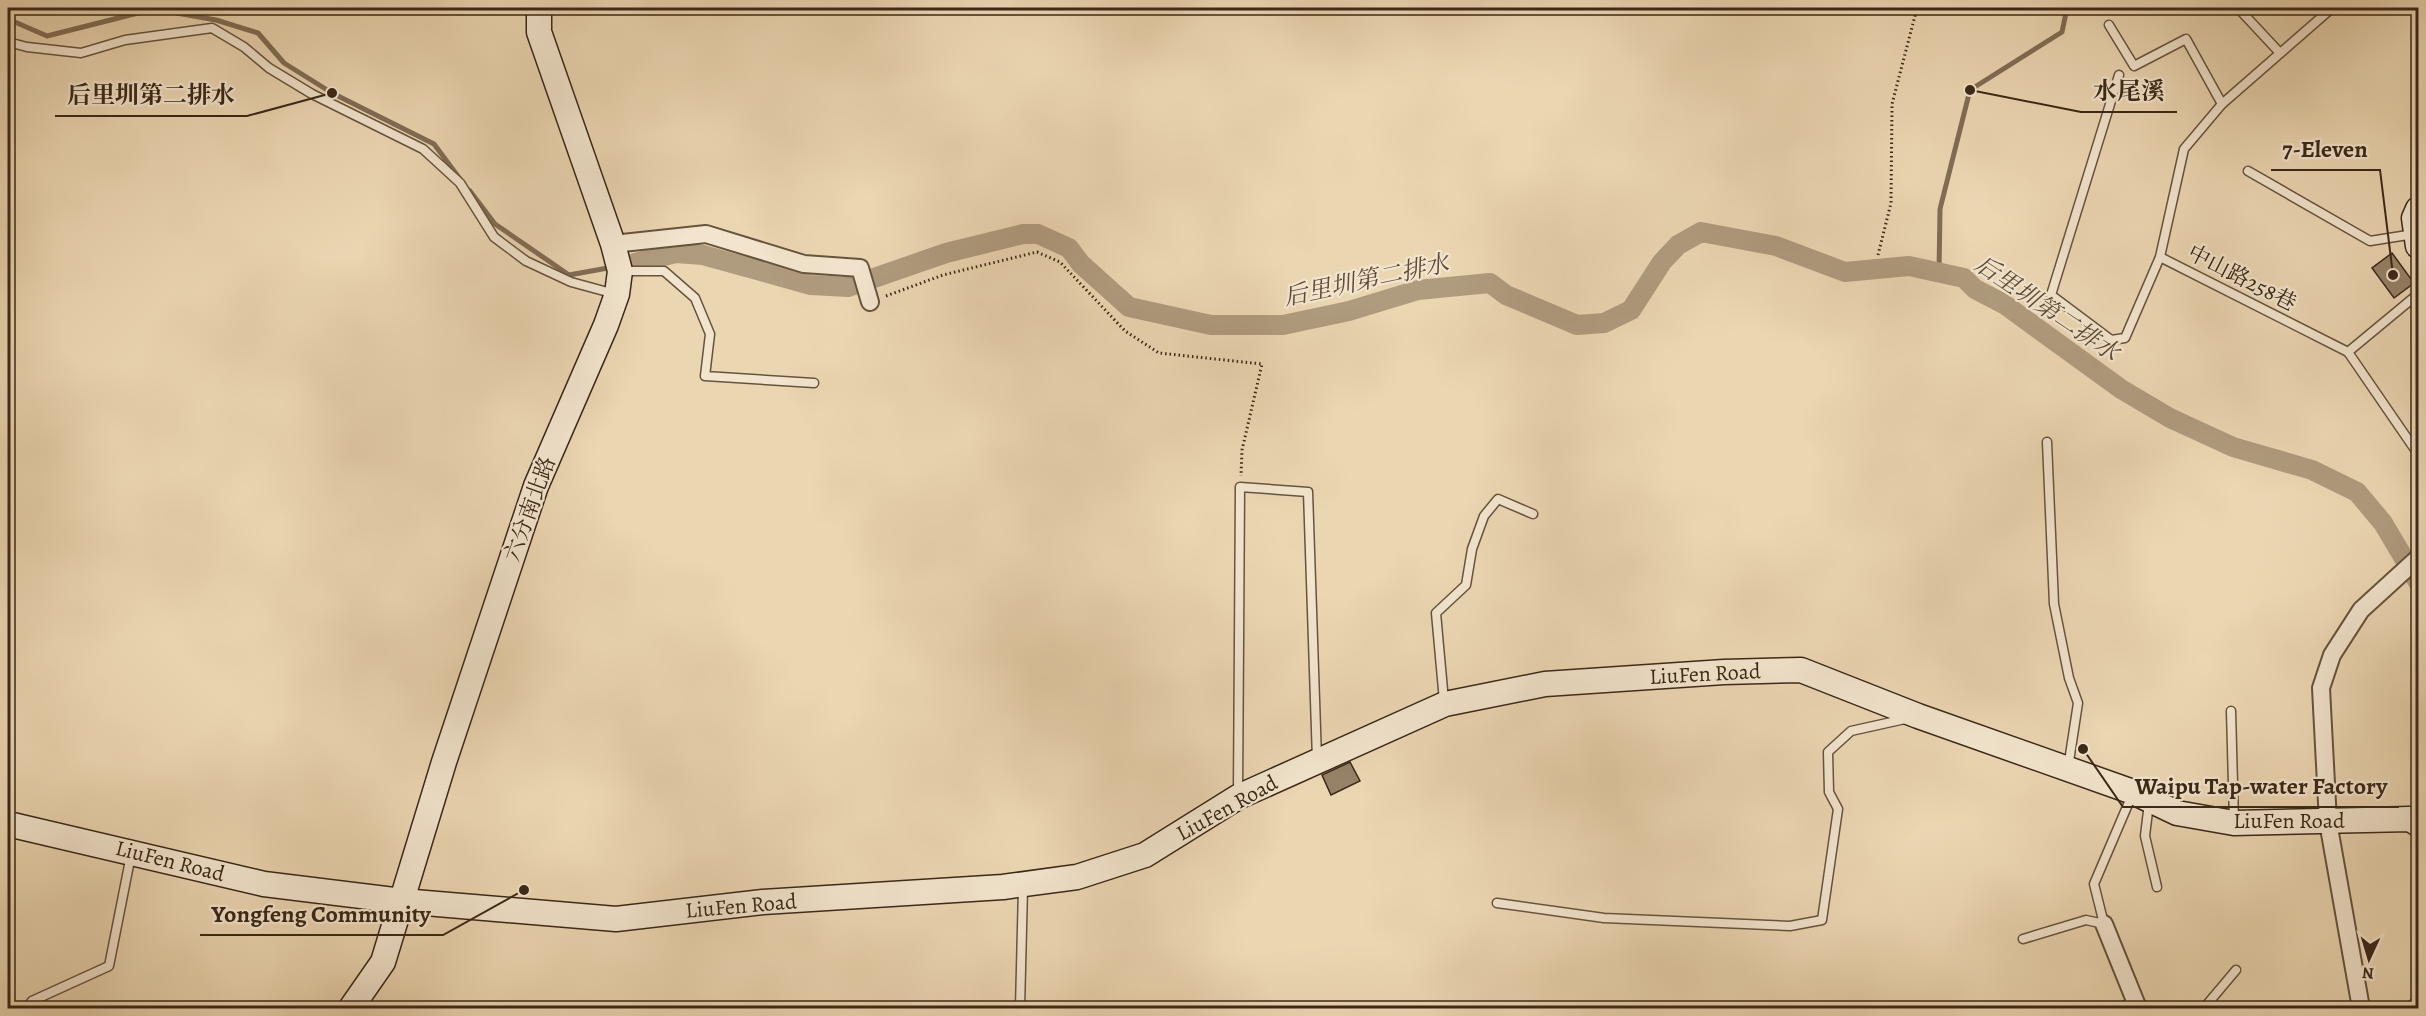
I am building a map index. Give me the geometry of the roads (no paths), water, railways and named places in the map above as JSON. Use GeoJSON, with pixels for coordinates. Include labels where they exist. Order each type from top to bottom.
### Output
{"type":"FeatureCollection","features":[{"type":"Feature","properties":{"kind":"street"},"geometry":{"type":"LineString","coordinates":[[539,8],[539,32],[613,244],[618,283]]}},
{"type":"Feature","properties":{"kind":"street"},"geometry":{"type":"LineString","coordinates":[[2417,240],[2414,218],[2418,209]]}},
{"type":"Feature","properties":{"kind":"street"},"geometry":{"type":"LineString","coordinates":[[613,244],[706,234],[804,264],[860,268],[870,302]]}},
{"type":"Feature","properties":{"kind":"street","name":"六分南北路"},"geometry":{"type":"LineString","coordinates":[[351,1008],[383,962],[444,762],[536,486],[606,326],[618,283]]}},
{"type":"Feature","properties":{"kind":"street"},"geometry":{"type":"LineString","coordinates":[[2361,1008],[2328,822],[2320,688],[2332,655],[2361,610],[2418,558]]}},
{"type":"Feature","properties":{"kind":"street","name":"LiuFen Road"},"geometry":{"type":"LineString","coordinates":[[8,824],[264,884],[402,901],[616,920],[763,902],[896,896],[1077,877],[1145,855],[1238,797],[1444,704],[1545,684],[1724,672],[1801,670],[1917,716],[2142,796],[2177,813],[2234,823],[2410,819],[2418,824]]}},
{"type":"Feature","properties":{"kind":"street"},"geometry":{"type":"LineString","coordinates":[[2104,924],[2137,1005]]}},
{"type":"Feature","properties":{"kind":"lane"},"geometry":{"type":"LineString","coordinates":[[2238,8],[2280,53]]}},
{"type":"Feature","properties":{"kind":"lane","name":"中山路258巷"},"geometry":{"type":"LineString","coordinates":[[2332,8],[2222,104],[2184,149],[2160,257],[2348,352]]}},
{"type":"Feature","properties":{"kind":"lane"},"geometry":{"type":"LineString","coordinates":[[2109,25],[2134,66],[2186,39],[2222,104]]}},
{"type":"Feature","properties":{"kind":"lane"},"geometry":{"type":"LineString","coordinates":[[8,42],[27,47],[81,53],[125,40],[212,28],[244,46],[269,68],[312,94],[423,149],[460,183],[494,237],[526,261],[571,282],[618,283],[664,271],[694,298],[710,334],[705,376],[814,383]]}},
{"type":"Feature","properties":{"kind":"lane"},"geometry":{"type":"LineString","coordinates":[[2119,75],[2051,295],[2111,340],[2125,338],[2160,257]]}},
{"type":"Feature","properties":{"kind":"lane"},"geometry":{"type":"LineString","coordinates":[[2247,171],[2370,241],[2417,240]]}},
{"type":"Feature","properties":{"kind":"lane"},"geometry":{"type":"LineString","coordinates":[[2418,294],[2348,352],[2418,454]]}},
{"type":"Feature","properties":{"kind":"lane"},"geometry":{"type":"LineString","coordinates":[[2047,442],[2054,604],[2069,678],[2078,703],[2068,769]]}},
{"type":"Feature","properties":{"kind":"lane"},"geometry":{"type":"LineString","coordinates":[[1238,797],[1240,487],[1308,492],[1317,760]]}},
{"type":"Feature","properties":{"kind":"lane"},"geometry":{"type":"LineString","coordinates":[[1444,704],[1437,613],[1466,585],[1472,549],[1484,516],[1498,499],[1533,514]]}},
{"type":"Feature","properties":{"kind":"lane"},"geometry":{"type":"LineString","coordinates":[[2231,711],[2234,823]]}},
{"type":"Feature","properties":{"kind":"lane"},"geometry":{"type":"LineString","coordinates":[[1497,903],[1604,918],[1790,926],[1822,920],[1838,808],[1829,792],[1828,752],[1851,731],[1917,716]]}},
{"type":"Feature","properties":{"kind":"lane"},"geometry":{"type":"LineString","coordinates":[[2142,796],[2145,836],[2157,887]]}},
{"type":"Feature","properties":{"kind":"lane"},"geometry":{"type":"LineString","coordinates":[[2023,939],[2086,920],[2104,924],[2094,884],[2142,796]]}},
{"type":"Feature","properties":{"kind":"lane"},"geometry":{"type":"LineString","coordinates":[[26,1008],[32,1001],[109,966],[132,852]]}},
{"type":"Feature","properties":{"kind":"lane"},"geometry":{"type":"LineString","coordinates":[[1020,1008],[1023,884]]}},
{"type":"Feature","properties":{"kind":"lane"},"geometry":{"type":"LineString","coordinates":[[2204,1008],[2236,970]]}},
{"type":"Feature","properties":{"kind":"lane"},"geometry":{"type":"LineString","coordinates":[[2408,1008],[2418,1000]]}},
{"type":"Feature","properties":{"kind":"lane"},"geometry":{"type":"LineString","coordinates":[[2118,1008],[2137,1005]]}},
{"type":"Feature","properties":{"kind":"waterway"},"geometry":{"type":"LineString","coordinates":[[1939,271],[1940,209],[1970,90],[2062,32],[2067,8]]}},
{"type":"Feature","properties":{"kind":"waterway","name":"后里圳第二排水"},"geometry":{"type":"LineString","coordinates":[[8,19],[47,36],[154,9],[216,20],[258,33],[284,63],[332,93],[434,144],[460,179]]}},
{"type":"Feature","properties":{"kind":"waterway","name":"后里圳第二排水"},"geometry":{"type":"LineString","coordinates":[[470,191],[495,224],[569,275],[608,268]]}},
{"type":"Feature","properties":{"kind":"waterway","name":"后里圳第二排水"},"geometry":{"type":"LineString","coordinates":[[635,263],[676,253],[703,255],[811,285],[848,287],[946,253],[1023,234],[1038,234],[1069,248],[1081,264],[1129,307],[1211,325],[1283,325],[1349,311],[1418,290],[1490,283],[1506,295],[1577,325],[1604,323],[1631,310],[1662,262],[1678,245],[1701,232],[1776,246],[1845,272],[1909,266],[1964,278],[1975,289],[2004,304],[2121,389],[2170,418],[2233,447],[2312,470],[2357,492],[2383,523],[2418,582]]}},
{"type":"Feature","properties":{"kind":"place","name":"水尾溪"},"geometry":{"type":"Point","coordinates":[1970,90]}},
{"type":"Feature","properties":{"kind":"place","name":"后里圳第二排水"},"geometry":{"type":"Point","coordinates":[332,93]}},
{"type":"Feature","properties":{"kind":"place","name":"7-Eleven"},"geometry":{"type":"Point","coordinates":[2393,275]}},
{"type":"Feature","properties":{"kind":"place","name":"Waipu Tap-water Factory"},"geometry":{"type":"Point","coordinates":[2083,749]}},
{"type":"Feature","properties":{"kind":"place","name":"Yongfeng Community"},"geometry":{"type":"Point","coordinates":[524,890]}}]}
